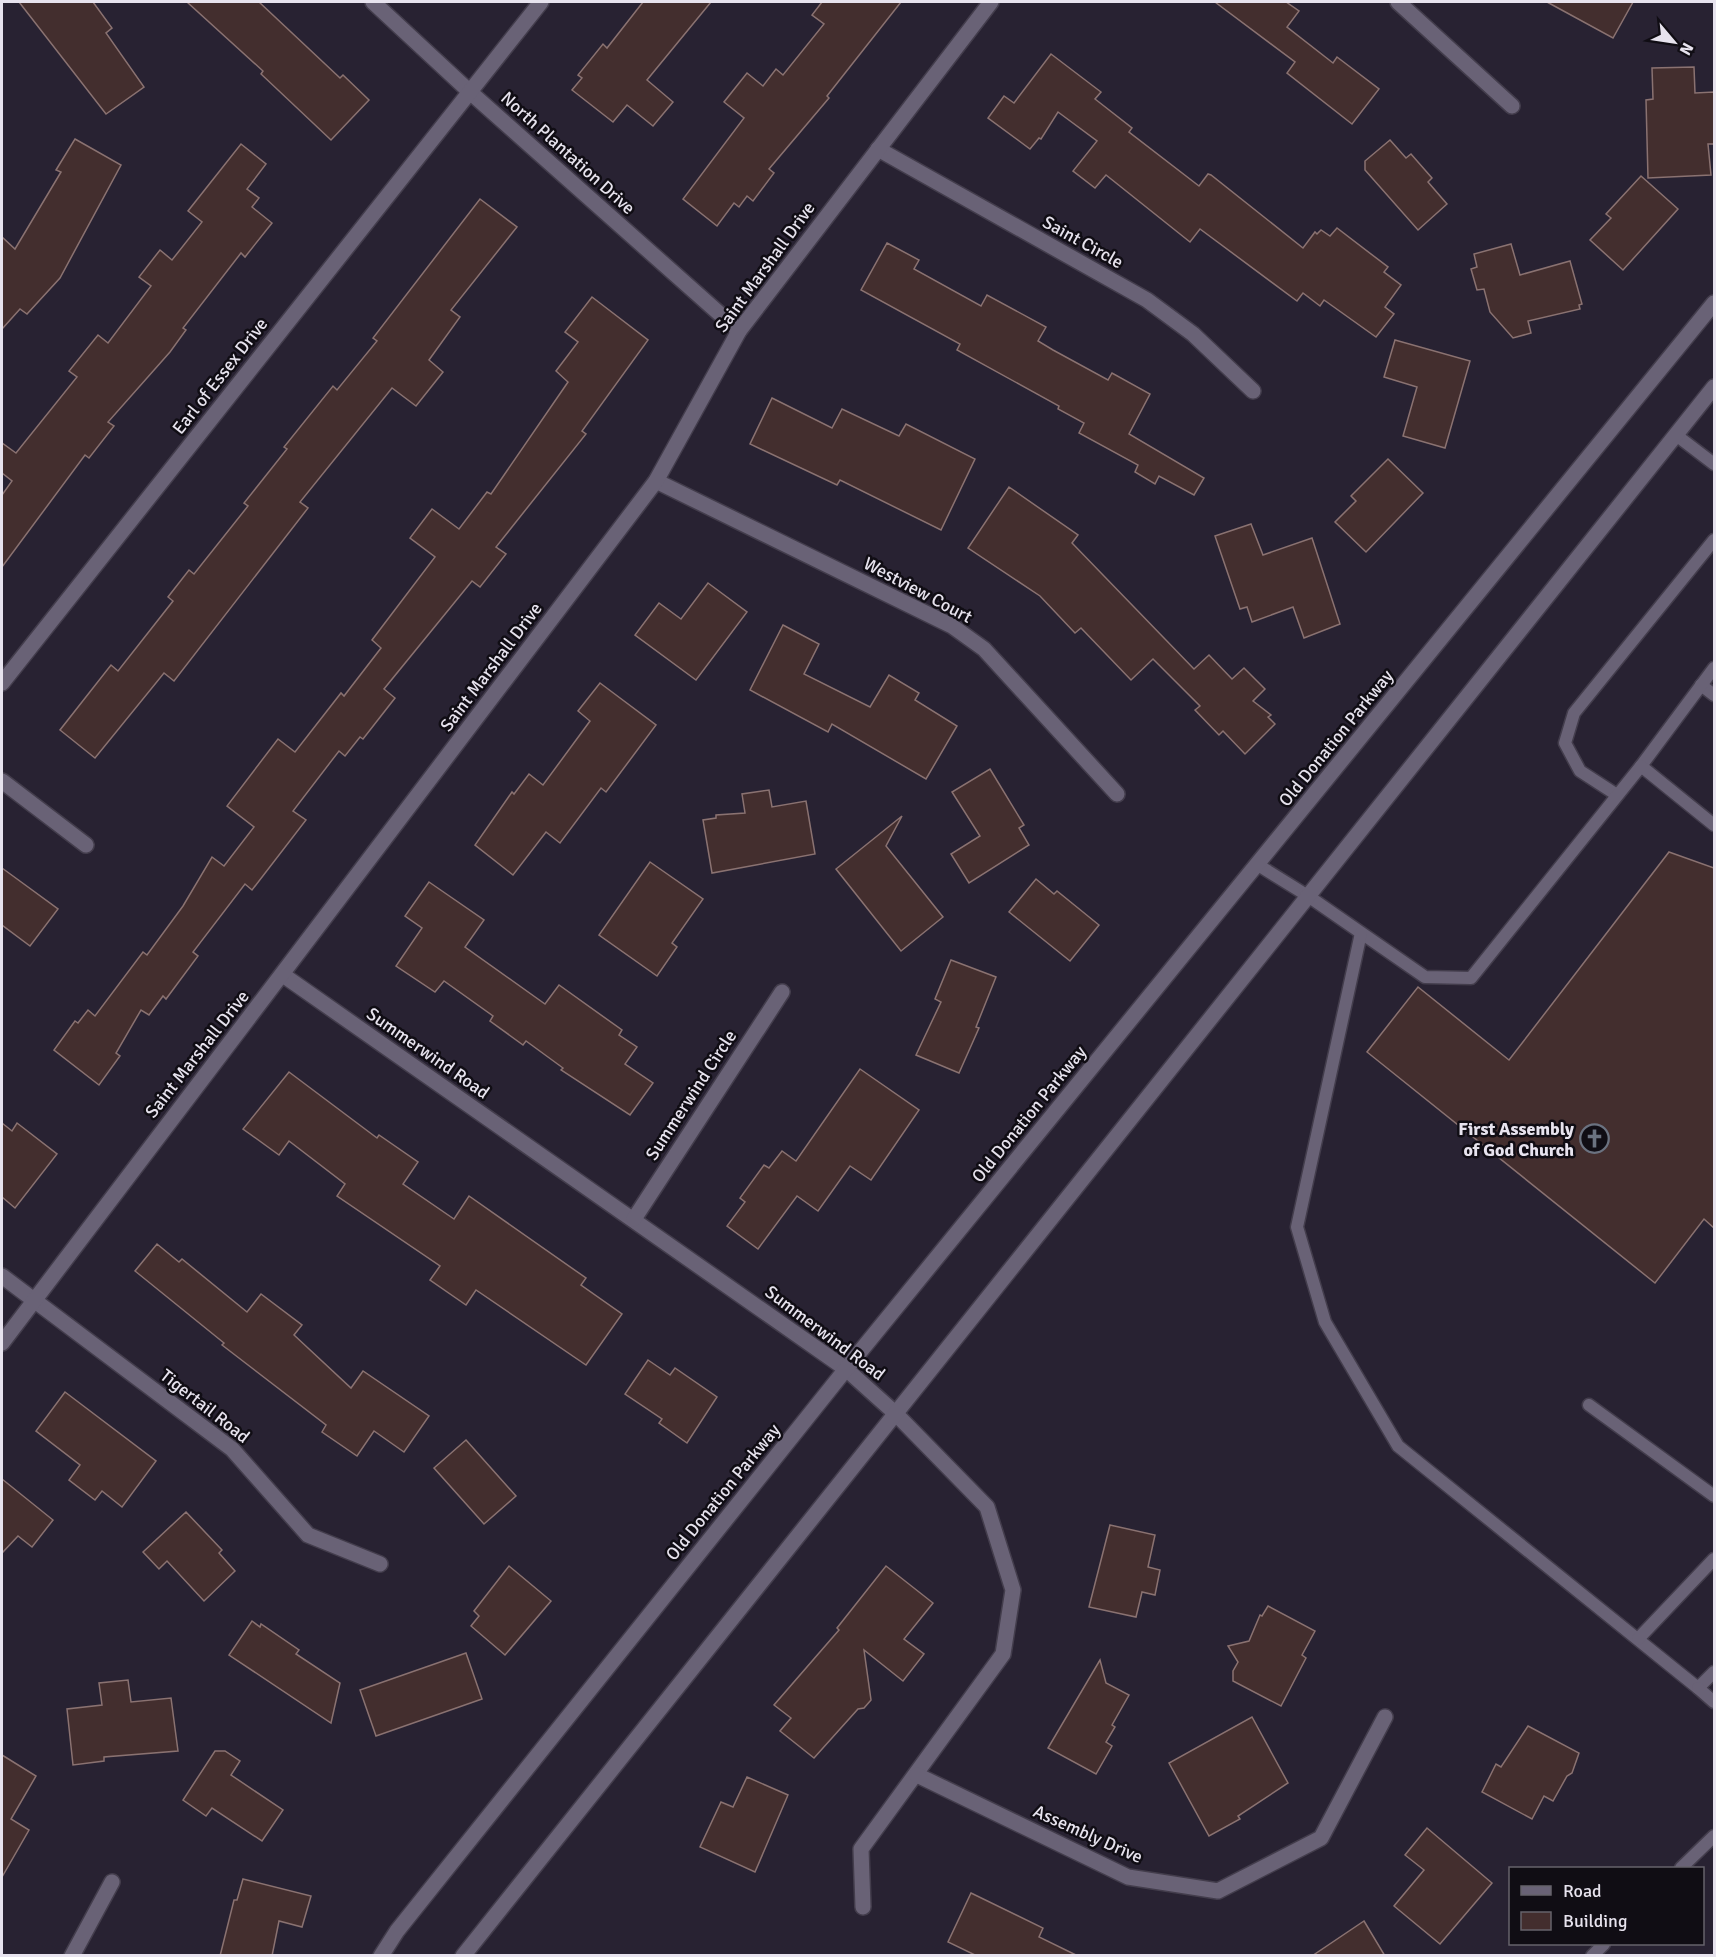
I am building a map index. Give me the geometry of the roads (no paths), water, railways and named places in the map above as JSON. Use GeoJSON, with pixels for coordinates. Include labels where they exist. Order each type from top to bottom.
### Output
{"type":"FeatureCollection","features":[{"type":"Feature","properties":{"kind":"street","name":"North Plantation Drive"},"geometry":{"type":"LineString","coordinates":[[373,2],[470,92],[739,331]]}},
{"type":"Feature","properties":{"kind":"street","name":"Earl of Essex Drive"},"geometry":{"type":"LineString","coordinates":[[2,683],[541,2]]}},
{"type":"Feature","properties":{"kind":"street","name":"Saint Marshall Drive"},"geometry":{"type":"LineString","coordinates":[[2,1343],[656,481],[739,331],[991,2]]}},
{"type":"Feature","properties":{"kind":"street"},"geometry":{"type":"LineString","coordinates":[[1398,2],[1512,106]]}},
{"type":"Feature","properties":{"kind":"street","name":"Saint Circle"},"geometry":{"type":"LineString","coordinates":[[878,149],[1147,300],[1193,334],[1253,392]]}},
{"type":"Feature","properties":{"kind":"street","name":"Old Donation Parkway"},"geometry":{"type":"LineString","coordinates":[[381,1956],[397,1931],[846,1369],[1714,303]]}},
{"type":"Feature","properties":{"kind":"street"},"geometry":{"type":"LineString","coordinates":[[463,1956],[1714,387]]}},
{"type":"Feature","properties":{"kind":"street","name":"Westview Court"},"geometry":{"type":"LineString","coordinates":[[656,481],[952,626],[984,649],[1117,794]]}},
{"type":"Feature","properties":{"kind":"street"},"geometry":{"type":"LineString","coordinates":[[2,781],[86,845]]}},
{"type":"Feature","properties":{"kind":"street","name":"Summerwind Road"},"geometry":{"type":"LineString","coordinates":[[283,975],[846,1369],[895,1413],[987,1507],[1013,1590],[1003,1654],[861,1850],[863,1907]]}},
{"type":"Feature","properties":{"kind":"street","name":"Summerwind Circle"},"geometry":{"type":"LineString","coordinates":[[634,1219],[782,992]]}},
{"type":"Feature","properties":{"kind":"street","name":"Tigertail Road"},"geometry":{"type":"LineString","coordinates":[[2,1276],[232,1449],[308,1535],[380,1564]]}},
{"type":"Feature","properties":{"kind":"street","name":"Assembly Drive"},"geometry":{"type":"LineString","coordinates":[[917,1775],[1128,1877],[1218,1891],[1321,1838],[1385,1717]]}},
{"type":"Feature","properties":{"kind":"street"},"geometry":{"type":"LineString","coordinates":[[72,1956],[112,1882]]}},
{"type":"Feature","properties":{"kind":"lane"},"geometry":{"type":"LineString","coordinates":[[1676,435],[1714,464]]}},
{"type":"Feature","properties":{"kind":"lane"},"geometry":{"type":"LineString","coordinates":[[1617,795],[1580,771],[1565,743],[1574,713],[1714,540]]}},
{"type":"Feature","properties":{"kind":"lane"},"geometry":{"type":"LineString","coordinates":[[1258,865],[1308,896],[1425,977],[1471,978],[1641,766],[1714,668]]}},
{"type":"Feature","properties":{"kind":"lane"},"geometry":{"type":"LineString","coordinates":[[1701,685],[1714,695]]}},
{"type":"Feature","properties":{"kind":"lane"},"geometry":{"type":"LineString","coordinates":[[1641,766],[1714,825]]}},
{"type":"Feature","properties":{"kind":"lane"},"geometry":{"type":"LineString","coordinates":[[1361,933],[1297,1227],[1325,1322],[1398,1446],[1714,1702]]}},
{"type":"Feature","properties":{"kind":"lane"},"geometry":{"type":"LineString","coordinates":[[1589,1405],[1714,1496]]}},
{"type":"Feature","properties":{"kind":"lane"},"geometry":{"type":"LineString","coordinates":[[1638,1639],[1714,1559]]}},
{"type":"Feature","properties":{"kind":"lane"},"geometry":{"type":"LineString","coordinates":[[1698,1688],[1714,1672]]}},
{"type":"Feature","properties":{"kind":"lane"},"geometry":{"type":"LineString","coordinates":[[1683,1867],[1714,1836]]}},
{"type":"Feature","properties":{"kind":"lane"},"geometry":{"type":"LineString","coordinates":[[1592,1956],[1603,1945]]}},
{"type":"Feature","properties":{"kind":"place","name":"First Assembly of God Church"},"geometry":{"type":"Point","coordinates":[1595,1139]}}]}
